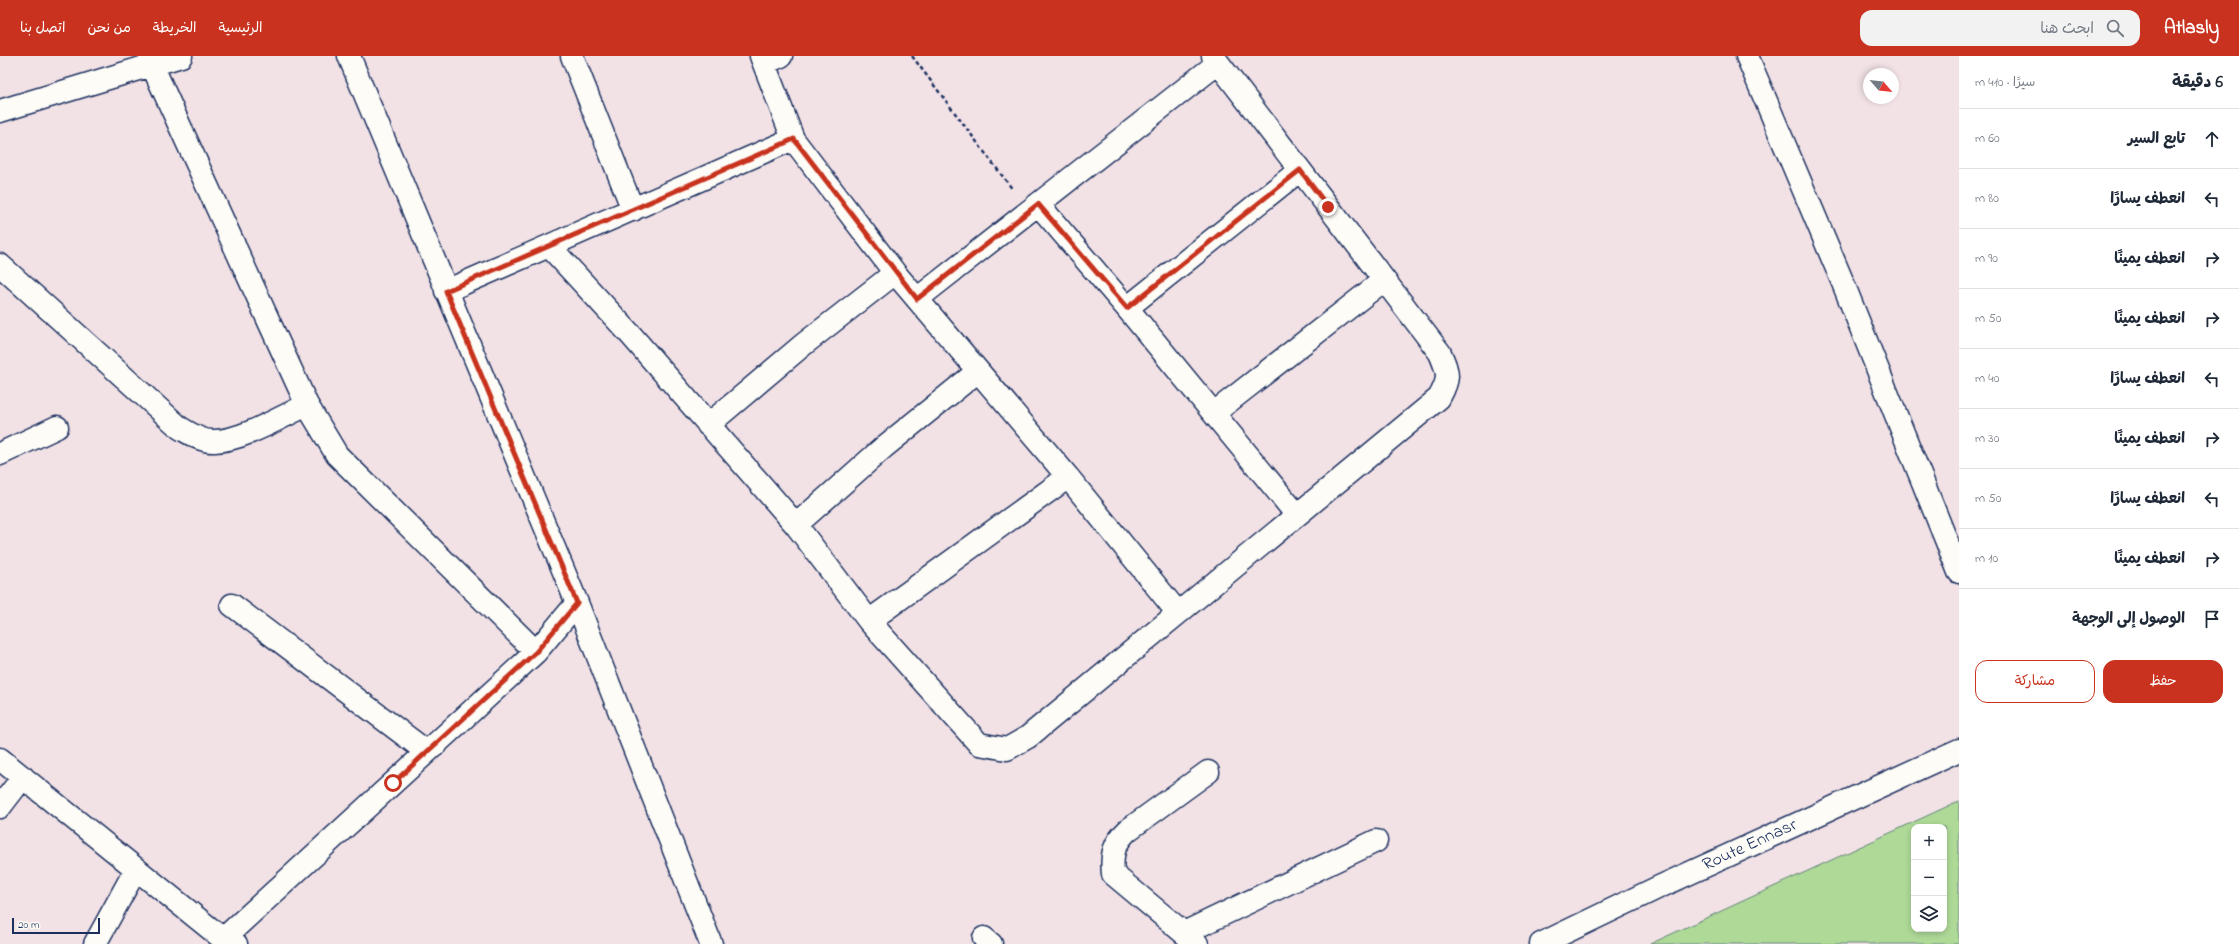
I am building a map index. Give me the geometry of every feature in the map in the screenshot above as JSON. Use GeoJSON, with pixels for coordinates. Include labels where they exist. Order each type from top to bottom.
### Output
{"type":"FeatureCollection","features":[{"type":"Feature","properties":{"kind":"street"},"geometry":{"type":"LineString","coordinates":[[0,111],[181,56]]}},
{"type":"Feature","properties":{"kind":"street"},"geometry":{"type":"LineString","coordinates":[[349,56],[577,603],[711,944]]}},
{"type":"Feature","properties":{"kind":"street"},"geometry":{"type":"LineString","coordinates":[[572,56],[634,210]]}},
{"type":"Feature","properties":{"kind":"street"},"geometry":{"type":"LineString","coordinates":[[1747,56],[1843,283],[1959,572]]}},
{"type":"Feature","properties":{"kind":"street"},"geometry":{"type":"LineString","coordinates":[[769,58],[794,139],[895,273],[977,372],[1068,477],[1178,613]]}},
{"type":"Feature","properties":{"kind":"street"},"geometry":{"type":"LineString","coordinates":[[550,247],[630,334],[796,525],[869,621],[980,744],[1007,749],[1028,737],[1439,398],[1448,382],[1447,369],[1440,353],[1216,59],[1034,208],[917,299]]}},
{"type":"Feature","properties":{"kind":"street"},"geometry":{"type":"LineString","coordinates":[[152,65],[307,406],[337,455],[536,652]]}},
{"type":"Feature","properties":{"kind":"street"},"geometry":{"type":"LineString","coordinates":[[446,291],[550,247],[794,139]]}},
{"type":"Feature","properties":{"kind":"street"},"geometry":{"type":"LineString","coordinates":[[1127,308],[1300,170]]}},
{"type":"Feature","properties":{"kind":"street"},"geometry":{"type":"LineString","coordinates":[[1034,208],[1127,308],[1297,515]]}},
{"type":"Feature","properties":{"kind":"street"},"geometry":{"type":"LineString","coordinates":[[0,265],[180,428],[196,438],[214,441],[228,439],[307,406]]}},
{"type":"Feature","properties":{"kind":"street"},"geometry":{"type":"LineString","coordinates":[[708,425],[804,344],[895,273]]}},
{"type":"Feature","properties":{"kind":"street"},"geometry":{"type":"LineString","coordinates":[[1214,413],[1384,280]]}},
{"type":"Feature","properties":{"kind":"street"},"geometry":{"type":"LineString","coordinates":[[796,525],[884,447],[977,372]]}},
{"type":"Feature","properties":{"kind":"street"},"geometry":{"type":"LineString","coordinates":[[0,454],[57,427]]}},
{"type":"Feature","properties":{"kind":"street"},"geometry":{"type":"LineString","coordinates":[[869,621],[1068,477]]}},
{"type":"Feature","properties":{"kind":"street"},"geometry":{"type":"LineString","coordinates":[[0,759],[136,869],[230,942],[427,752],[536,652],[577,603]]}},
{"type":"Feature","properties":{"kind":"street"},"geometry":{"type":"LineString","coordinates":[[232,605],[427,752]]}},
{"type":"Feature","properties":{"kind":"street","name":"Route Ennasr"},"geometry":{"type":"LineString","coordinates":[[1542,944],[1657,888],[1959,750]]}},
{"type":"Feature","properties":{"kind":"street"},"geometry":{"type":"LineString","coordinates":[[1208,772],[1128,830],[1120,837],[1113,848],[1113,874],[1190,938],[1376,841]]}},
{"type":"Feature","properties":{"kind":"street"},"geometry":{"type":"LineString","coordinates":[[0,807],[23,777]]}},
{"type":"Feature","properties":{"kind":"street"},"geometry":{"type":"LineString","coordinates":[[95,944],[136,869]]}},
{"type":"Feature","properties":{"kind":"path"},"geometry":{"type":"LineString","coordinates":[[912,56],[1034,208]]}},
{"type":"Feature","properties":{"kind":"green space"},"geometry":{"type":"Polygon","coordinates":[[[1959,801],[1959,944],[1650,944],[1959,801]]]}},
{"type":"Feature","properties":{"kind":"route"},"geometry":{"type":"LineString","coordinates":[[393,783],[536,652],[577,603],[446,291],[550,247],[794,139],[895,273],[917,299],[1038,204],[1127,308],[1300,170],[1328,207]]}}]}
